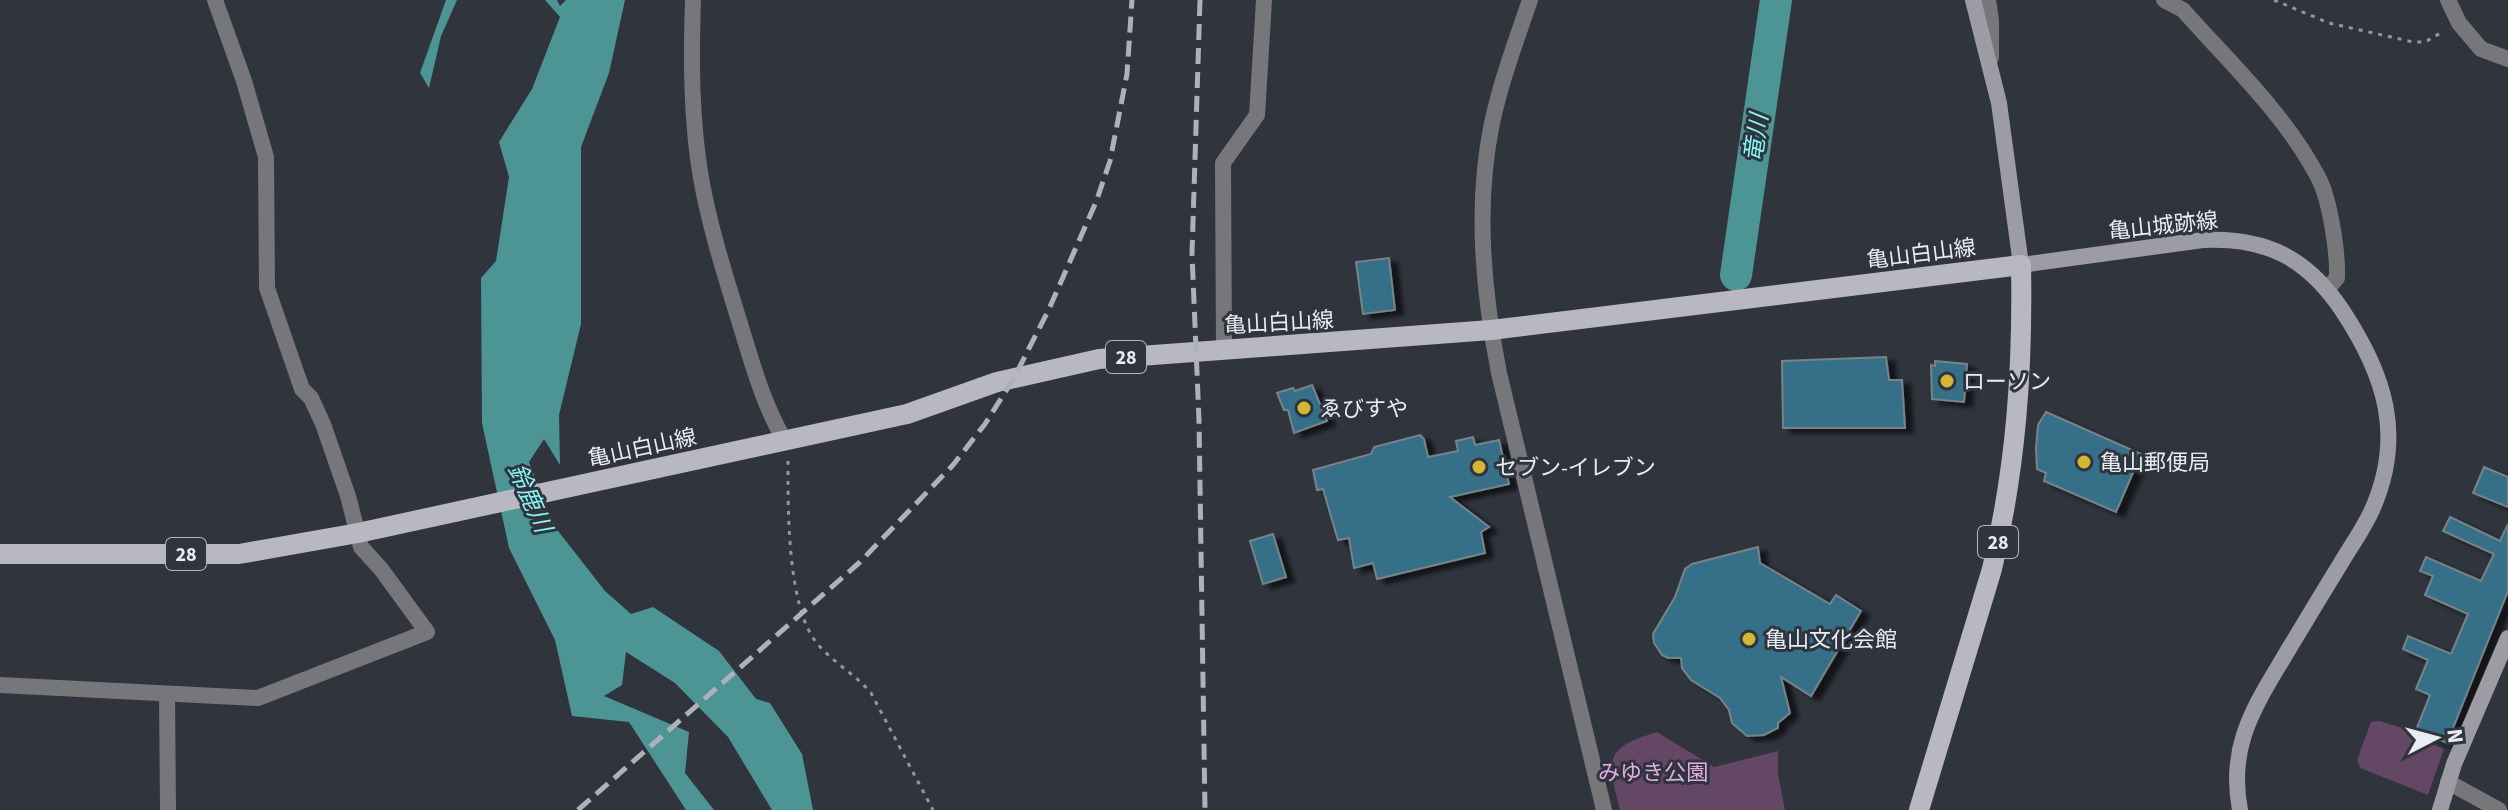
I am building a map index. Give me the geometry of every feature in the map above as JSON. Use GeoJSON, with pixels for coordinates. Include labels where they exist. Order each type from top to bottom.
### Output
{"type":"FeatureCollection","features":[{"type":"Feature","properties":{"kind":"main road"},"geometry":{"type":"LineString","coordinates":[[1973,0],[1999,103],[2021,265]]}},
{"type":"Feature","properties":{"kind":"main road","name":"亀山城跡線"},"geometry":{"type":"LineString","coordinates":[[2021,265],[2225,239],[2277,251],[2296,262],[2327,289],[2360,340],[2379,380],[2386,401],[2389,427],[2388,465],[2372,511],[2250,716],[2238,756],[2236,779],[2240,810]]}},
{"type":"Feature","properties":{"kind":"main road","name":"亀山白山線"},"geometry":{"type":"LineString","coordinates":[[0,554],[239,554],[364,531],[907,414],[997,382],[1073,363],[1491,330],[2021,265]]}},
{"type":"Feature","properties":{"kind":"main road","name":"28"},"geometry":{"type":"LineString","coordinates":[[1919,810],[1992,569],[2006,504],[2018,419],[2021,265]]}},
{"type":"Feature","properties":{"kind":"main road"},"geometry":{"type":"LineString","coordinates":[[2440,810],[2448,782],[2508,638]]}},
{"type":"Feature","properties":{"kind":"street"},"geometry":{"type":"LineString","coordinates":[[0,685],[258,698],[427,632],[361,547],[364,531],[323,424],[311,398],[302,389],[267,288],[266,157],[244,81],[215,0]]}},
{"type":"Feature","properties":{"kind":"street"},"geometry":{"type":"LineString","coordinates":[[693,0],[693,94],[701,176],[722,266],[755,372],[776,426],[778,442]]}},
{"type":"Feature","properties":{"kind":"street"},"geometry":{"type":"LineString","coordinates":[[1224,349],[1223,163],[1257,115],[1264,0]]}},
{"type":"Feature","properties":{"kind":"street"},"geometry":{"type":"LineString","coordinates":[[1530,0],[1498,99],[1486,162],[1483,227],[1491,330],[1604,810]]}},
{"type":"Feature","properties":{"kind":"street"},"geometry":{"type":"LineString","coordinates":[[1988,0],[1990,63]]}},
{"type":"Feature","properties":{"kind":"street"},"geometry":{"type":"LineString","coordinates":[[2164,0],[2183,10],[2275,113],[2320,180],[2335,237],[2338,266],[2337,278],[2327,289]]}},
{"type":"Feature","properties":{"kind":"street"},"geometry":{"type":"LineString","coordinates":[[2448,0],[2459,23],[2481,49],[2508,59]]}},
{"type":"Feature","properties":{"kind":"street"},"geometry":{"type":"LineString","coordinates":[[167,694],[168,810]]}},
{"type":"Feature","properties":{"kind":"street"},"geometry":{"type":"LineString","coordinates":[[2448,782],[2499,810]]}},
{"type":"Feature","properties":{"kind":"path"},"geometry":{"type":"LineString","coordinates":[[2274,0],[2329,23],[2413,42],[2425,42],[2459,23]]}},
{"type":"Feature","properties":{"kind":"path"},"geometry":{"type":"LineString","coordinates":[[778,442],[788,457],[788,527],[795,585],[807,624],[815,641],[871,693],[933,810]]}},
{"type":"Feature","properties":{"kind":"green space"},"geometry":{"type":"Polygon","coordinates":[[[2380,721],[2417,733],[2419,738],[2444,749],[2428,795],[2360,768],[2357,760],[2371,722],[2380,721]]]}},
{"type":"Feature","properties":{"kind":"green space","name":"みゆき公園"},"geometry":{"type":"Polygon","coordinates":[[[1657,732],[1714,767],[1778,751],[1778,774],[1785,810],[1620,810],[1613,779],[1613,758],[1627,744],[1657,732]]]}},
{"type":"Feature","properties":{"kind":"water"},"geometry":{"type":"Polygon","coordinates":[[[446,0],[457,0],[441,36],[429,88],[420,73],[446,0]]]}},
{"type":"Feature","properties":{"kind":"water","name":"鈴鹿川"},"geometry":{"type":"Polygon","coordinates":[[[545,0],[557,0],[560,6],[566,0],[625,0],[609,73],[581,147],[581,324],[559,415],[560,465],[544,439],[529,462],[555,527],[605,591],[631,614],[653,607],[719,651],[756,699],[770,703],[802,754],[813,810],[772,810],[728,737],[675,683],[626,652],[622,685],[604,696],[689,732],[685,773],[714,810],[686,810],[629,722],[572,716],[555,640],[509,548],[482,423],[481,278],[496,261],[509,177],[499,142],[532,89],[560,17],[545,0]]]}},
{"type":"Feature","properties":{"kind":"building"},"geometry":{"type":"Polygon","coordinates":[[[1389,258],[1395,310],[1363,314],[1356,262],[1389,258]]]}},
{"type":"Feature","properties":{"kind":"building"},"geometry":{"type":"Polygon","coordinates":[[[1886,357],[1889,380],[1902,380],[1905,428],[1783,428],[1782,361],[1886,357]]]}},
{"type":"Feature","properties":{"kind":"building"},"geometry":{"type":"Polygon","coordinates":[[[1935,361],[1967,364],[1964,402],[1932,399],[1931,365],[1935,366],[1935,361]]]}},
{"type":"Feature","properties":{"kind":"building"},"geometry":{"type":"Polygon","coordinates":[[[1312,385],[1327,421],[1294,433],[1288,410],[1284,410],[1277,393],[1312,385]]]}},
{"type":"Feature","properties":{"kind":"building"},"geometry":{"type":"Polygon","coordinates":[[[2046,412],[2141,454],[2116,512],[2044,481],[2046,473],[2037,469],[2036,448],[2038,425],[2046,412]]]}},
{"type":"Feature","properties":{"kind":"building"},"geometry":{"type":"Polygon","coordinates":[[[1420,435],[1428,457],[1458,451],[1456,441],[1473,437],[1475,445],[1499,440],[1509,484],[1450,497],[1489,527],[1481,532],[1485,553],[1377,579],[1373,563],[1354,568],[1349,538],[1338,540],[1323,489],[1317,490],[1313,470],[1371,454],[1374,447],[1420,435]]]}},
{"type":"Feature","properties":{"kind":"building"},"geometry":{"type":"Polygon","coordinates":[[[2484,467],[2508,477],[2508,507],[2473,493],[2484,467]]]}},
{"type":"Feature","properties":{"kind":"building"},"geometry":{"type":"Polygon","coordinates":[[[2450,517],[2500,541],[2508,524],[2508,591],[2447,743],[2416,730],[2430,695],[2416,689],[2428,660],[2403,649],[2408,636],[2451,654],[2468,614],[2425,595],[2433,576],[2420,571],[2426,557],[2481,581],[2494,554],[2443,531],[2450,517]]]}},
{"type":"Feature","properties":{"kind":"building"},"geometry":{"type":"Polygon","coordinates":[[[1273,534],[1286,577],[1263,584],[1250,541],[1273,534]]]}},
{"type":"Feature","properties":{"kind":"building","name":"亀山文化会館"},"geometry":{"type":"Polygon","coordinates":[[[1758,547],[1760,563],[1830,604],[1836,595],[1861,611],[1811,696],[1781,677],[1790,713],[1778,723],[1778,728],[1764,735],[1747,736],[1732,723],[1729,710],[1720,698],[1691,680],[1682,668],[1681,658],[1662,655],[1654,643],[1653,634],[1675,597],[1685,569],[1692,564],[1758,547]]]}},
{"type":"Feature","properties":{"kind":"waterway","name":"竜川"},"geometry":{"type":"LineString","coordinates":[[1736,275],[1776,0]]}},
{"type":"Feature","properties":{"kind":"railway"},"geometry":{"type":"LineString","coordinates":[[578,810],[860,562],[953,465],[985,424],[1014,378],[1049,309],[1096,202],[1110,161],[1127,74],[1132,0]]}},
{"type":"Feature","properties":{"kind":"railway"},"geometry":{"type":"LineString","coordinates":[[1200,0],[1192,254],[1199,420],[1205,810]]}},
{"type":"Feature","properties":{"kind":"place","name":"ローソン"},"geometry":{"type":"Point","coordinates":[1947,381]}},
{"type":"Feature","properties":{"kind":"place","name":"ゑびすや"},"geometry":{"type":"Point","coordinates":[1304,408]}},
{"type":"Feature","properties":{"kind":"place","name":"亀山郵便局"},"geometry":{"type":"Point","coordinates":[2084,462]}},
{"type":"Feature","properties":{"kind":"place","name":"セブン-イレブン"},"geometry":{"type":"Point","coordinates":[1479,467]}},
{"type":"Feature","properties":{"kind":"place","name":"亀山文化会館"},"geometry":{"type":"Point","coordinates":[1749,639]}}]}
